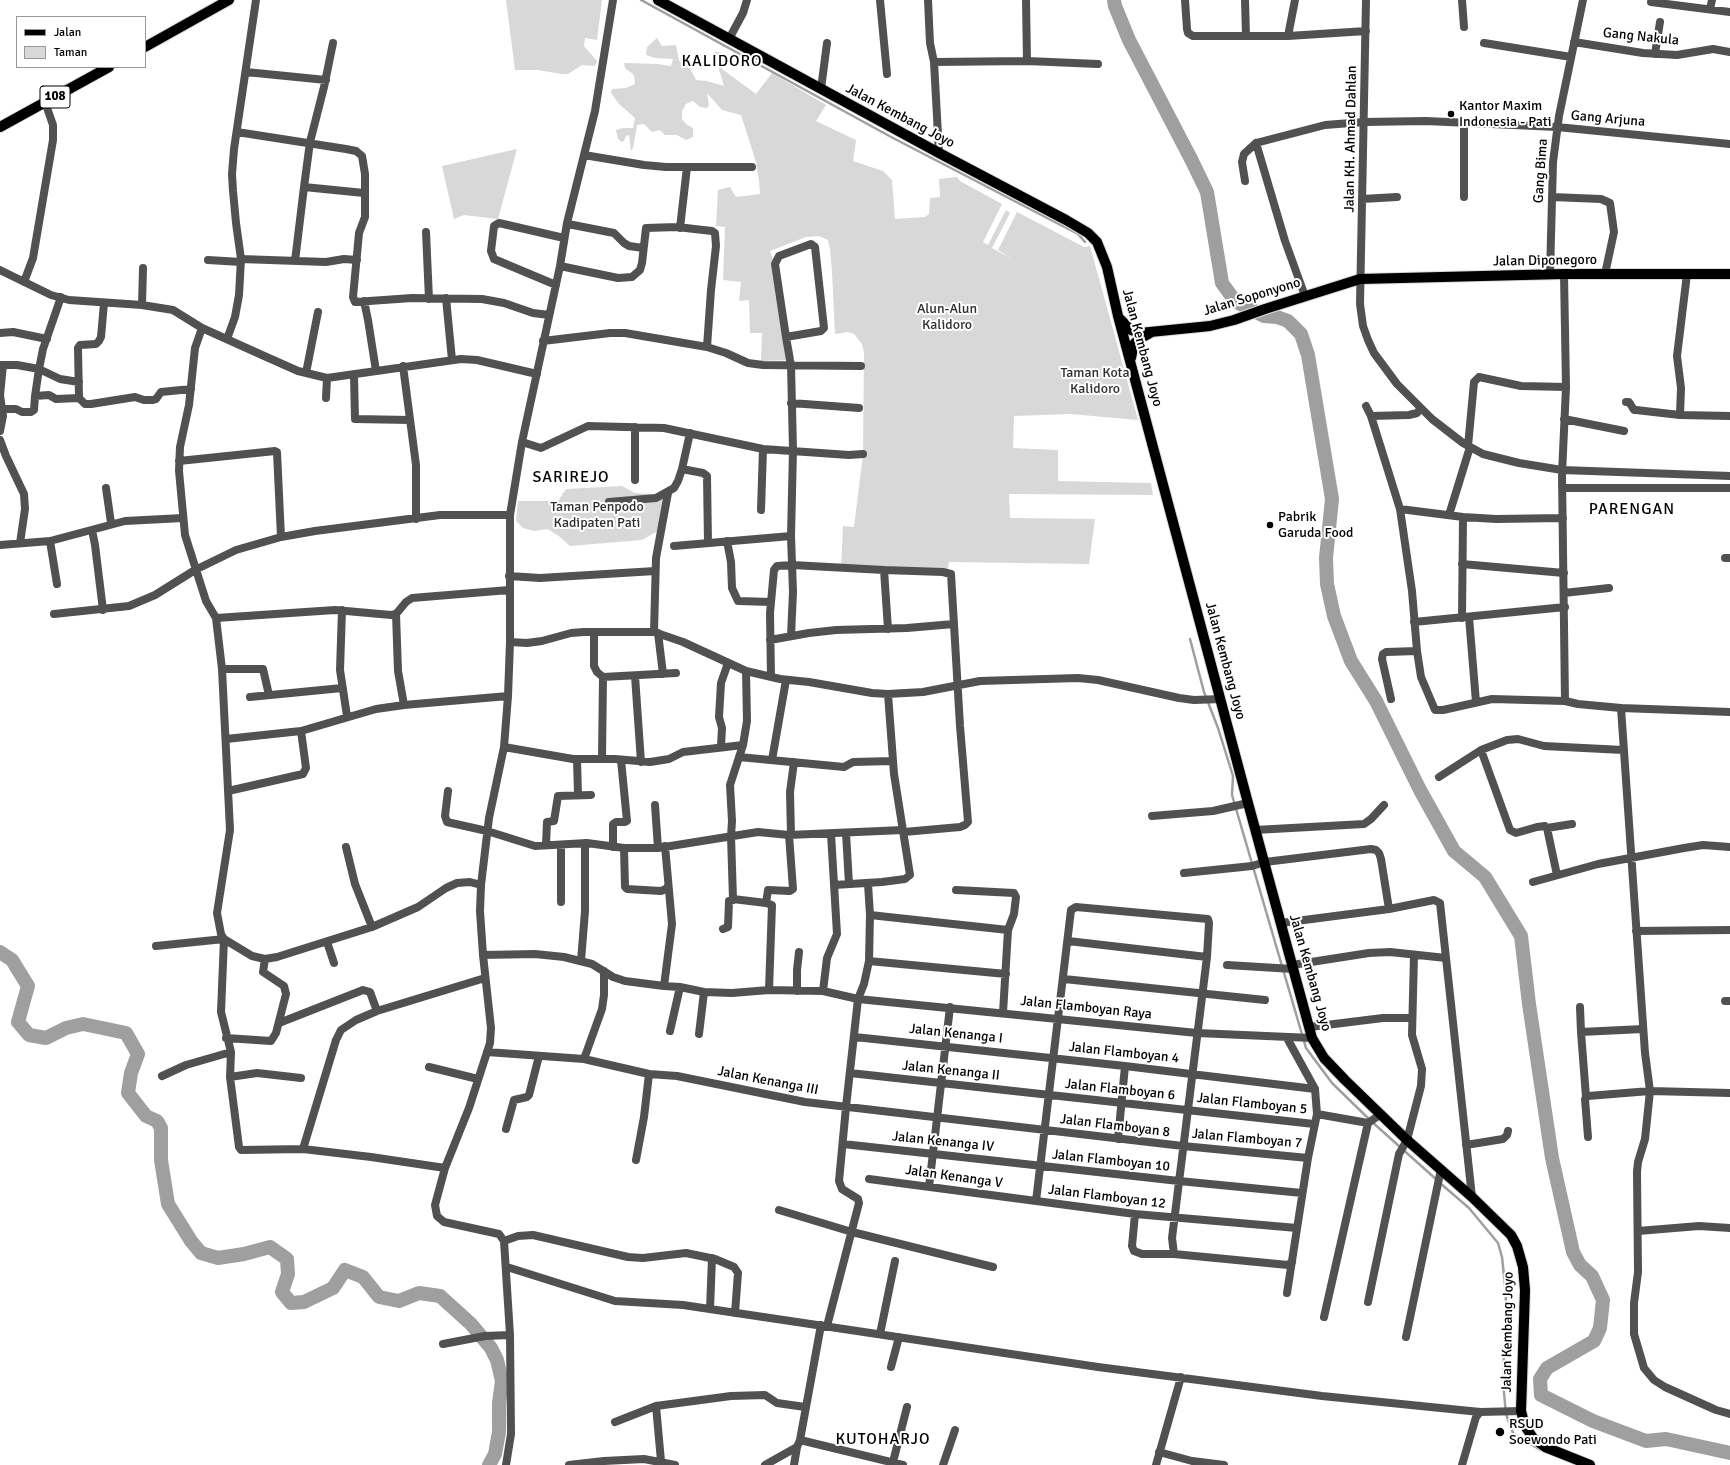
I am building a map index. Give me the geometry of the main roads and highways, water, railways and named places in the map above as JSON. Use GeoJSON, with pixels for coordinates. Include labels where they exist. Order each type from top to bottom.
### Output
{"type":"FeatureCollection","features":[{"type":"Feature","properties":{"kind":"main road"},"geometry":{"type":"LineString","coordinates":[[146,46],[229,0]]}},
{"type":"Feature","properties":{"kind":"main road","name":"Jalan Kembang Joyo"},"geometry":{"type":"LineString","coordinates":[[658,0],[939,154],[1088,233],[1097,242],[1102,251],[1107,267],[1118,316],[1312,1038],[1324,1058],[1407,1140],[1472,1197],[1511,1235],[1517,1246],[1523,1266],[1525,1290],[1521,1411],[1525,1426],[1533,1438],[1545,1447],[1590,1465]]}},
{"type":"Feature","properties":{"kind":"main road","name":"108"},"geometry":{"type":"LineString","coordinates":[[0,127],[107,68]]}},
{"type":"Feature","properties":{"kind":"main road","name":"Jalan Diponegoro"},"geometry":{"type":"LineString","coordinates":[[1360,279],[1550,274],[1730,274]]}},
{"type":"Feature","properties":{"kind":"main road","name":"Jalan Soponyono"},"geometry":{"type":"LineString","coordinates":[[1150,333],[1210,326],[1234,320],[1360,279]]}},
{"type":"Feature","properties":{"kind":"main road"},"geometry":{"type":"LineString","coordinates":[[1118,316],[1131,330],[1140,333],[1150,333]]}},
{"type":"Feature","properties":{"kind":"main road"},"geometry":{"type":"LineString","coordinates":[[1131,364],[1134,344],[1139,339],[1150,333]]}},
{"type":"Feature","properties":{"kind":"waterway"},"geometry":{"type":"LineString","coordinates":[[641,0],[893,138],[1078,234],[1085,242]]}},
{"type":"Feature","properties":{"kind":"waterway"},"geometry":{"type":"LineString","coordinates":[[1114,0],[1129,40],[1207,192],[1222,283],[1235,301],[1264,316],[1277,317],[1288,321],[1301,334],[1308,355],[1332,499],[1326,558],[1327,584],[1334,616],[1351,661],[1376,701],[1420,790],[1454,851],[1485,877],[1521,936],[1529,1004],[1552,1158],[1573,1252],[1580,1265],[1592,1276],[1603,1300],[1600,1328],[1594,1341],[1547,1368],[1540,1379],[1541,1395],[1593,1421],[1646,1441],[1666,1439],[1730,1453]]}},
{"type":"Feature","properties":{"kind":"waterway"},"geometry":{"type":"LineString","coordinates":[[1190,639],[1204,692],[1218,728],[1233,776],[1232,795],[1306,1048],[1332,1083],[1371,1121],[1437,1180]]}},
{"type":"Feature","properties":{"kind":"waterway"},"geometry":{"type":"LineString","coordinates":[[0,952],[12,960],[28,986],[18,1022],[29,1035],[46,1038],[66,1028],[83,1024],[126,1033],[138,1054],[131,1073],[128,1093],[146,1116],[157,1121],[161,1128],[161,1160],[168,1204],[191,1241],[201,1253],[218,1258],[244,1254],[270,1247],[287,1259],[288,1274],[282,1292],[291,1303],[304,1302],[333,1288],[345,1270],[363,1277],[379,1297],[399,1301],[419,1293],[440,1296],[471,1324],[491,1348],[497,1360],[502,1381],[499,1403],[499,1432],[495,1454],[489,1465]]}},
{"type":"Feature","properties":{"kind":"waterway"},"geometry":{"type":"LineString","coordinates":[[1440,1183],[1469,1208],[1498,1243],[1502,1257],[1506,1295],[1503,1382],[1506,1414],[1513,1433],[1541,1450]]}},
{"type":"Feature","properties":{"kind":"place","name":"Kantor Maxim Indonesia - Pati"},"geometry":{"type":"Point","coordinates":[1451,114]}},
{"type":"Feature","properties":{"kind":"place","name":"Pabrik Garuda Food"},"geometry":{"type":"Point","coordinates":[1270,525]}},
{"type":"Feature","properties":{"kind":"place","name":"RSUD Soewondo Pati"},"geometry":{"type":"Point","coordinates":[1500,1432]}},
{"type":"Feature","properties":{"kind":"district","name":"KALIDORO"},"geometry":{"type":"Point","coordinates":[722,62]}},
{"type":"Feature","properties":{"kind":"district","name":"SARIREJO"},"geometry":{"type":"Point","coordinates":[571,478]}},
{"type":"Feature","properties":{"kind":"district","name":"PARENGAN"},"geometry":{"type":"Point","coordinates":[1632,510]}},
{"type":"Feature","properties":{"kind":"district","name":"KUTOHARJO"},"geometry":{"type":"Point","coordinates":[883,1440]}},
{"type":"Feature","properties":{"kind":"park label","name":"Alun-Alun Kalidoro"},"geometry":{"type":"Point","coordinates":[947,318]}},
{"type":"Feature","properties":{"kind":"park label","name":"Taman Kota Kalidoro"},"geometry":{"type":"Point","coordinates":[1095,382]}},
{"type":"Feature","properties":{"kind":"park label","name":"Taman Penpodo Kadipaten Pati"},"geometry":{"type":"Point","coordinates":[597,516]}}]}
